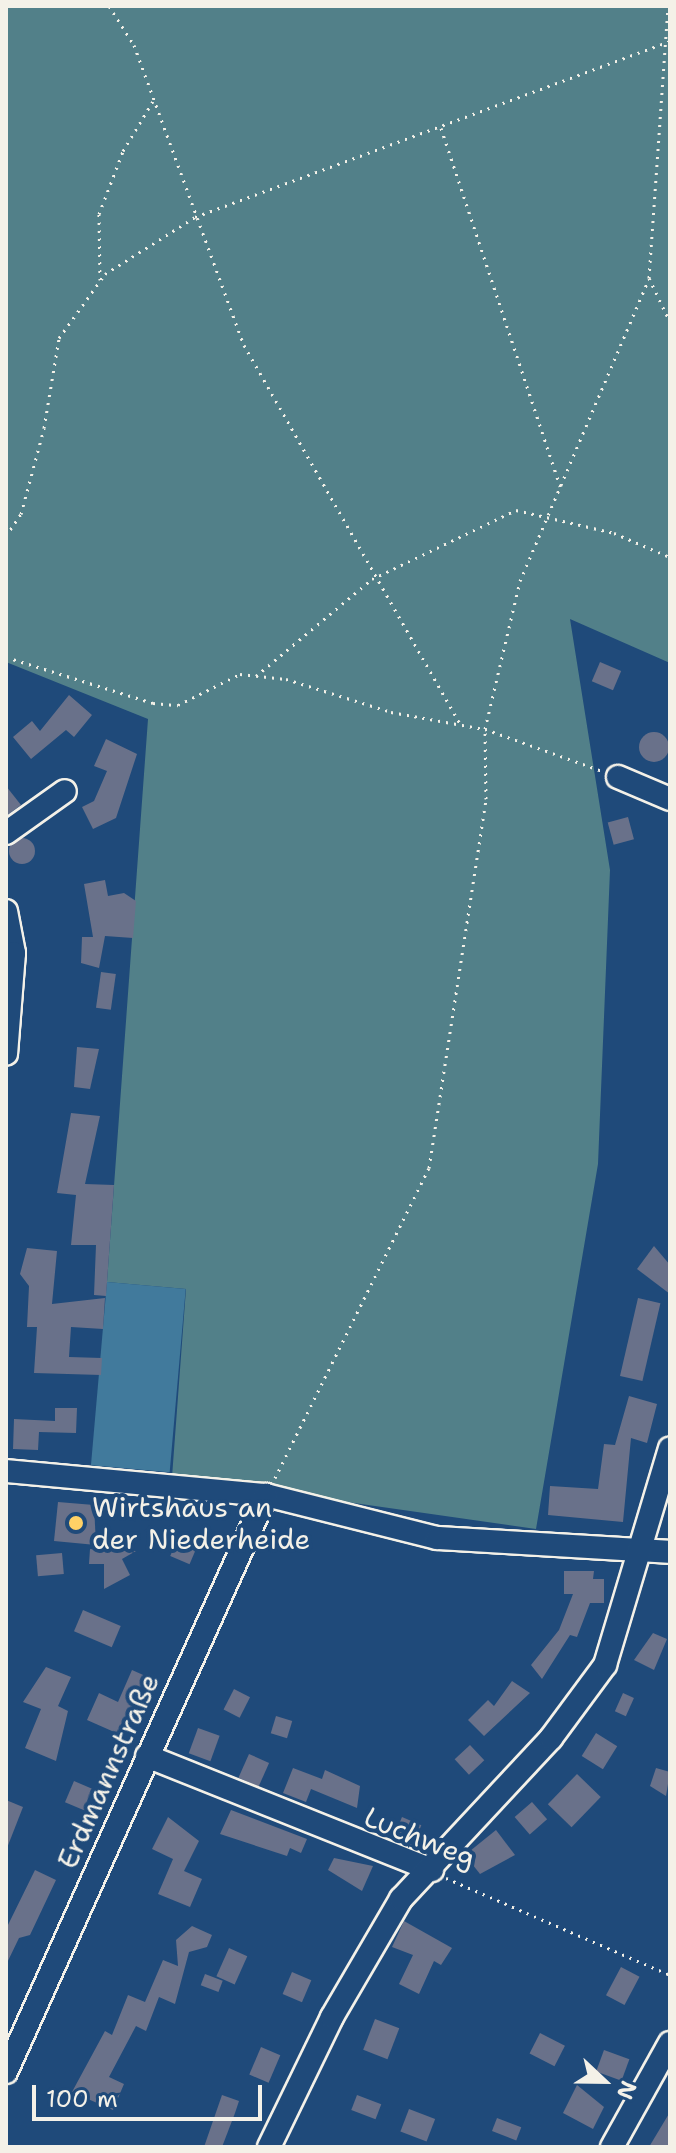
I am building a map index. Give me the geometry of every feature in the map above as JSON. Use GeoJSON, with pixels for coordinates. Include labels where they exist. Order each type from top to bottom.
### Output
{"type":"FeatureCollection","features":[{"type":"Feature","properties":{"kind":"street"},"geometry":{"type":"LineString","coordinates":[[618,777],[670,799]]}},
{"type":"Feature","properties":{"kind":"street"},"geometry":{"type":"LineString","coordinates":[[6,833],[65,791]]}},
{"type":"Feature","properties":{"kind":"street"},"geometry":{"type":"LineString","coordinates":[[6,911],[14,953],[6,1054]]}},
{"type":"Feature","properties":{"kind":"street"},"geometry":{"type":"LineString","coordinates":[[269,2147],[332,2017],[401,1899],[432,1870],[551,1738],[605,1665],[670,1449]]}},
{"type":"Feature","properties":{"kind":"street"},"geometry":{"type":"LineString","coordinates":[[6,1471],[266,1495],[437,1538],[670,1552]]}},
{"type":"Feature","properties":{"kind":"street","name":"Erdmannstraße"},"geometry":{"type":"LineString","coordinates":[[6,2072],[14,2036],[266,1495]]}},
{"type":"Feature","properties":{"kind":"street","name":"Luchweg"},"geometry":{"type":"LineString","coordinates":[[147,1756],[432,1870]]}},
{"type":"Feature","properties":{"kind":"street"},"geometry":{"type":"LineString","coordinates":[[612,2147],[670,2043]]}},
{"type":"Feature","properties":{"kind":"path"},"geometry":{"type":"LineString","coordinates":[[109,6],[134,45],[244,345],[372,579],[460,724]]}},
{"type":"Feature","properties":{"kind":"path"},"geometry":{"type":"LineString","coordinates":[[266,1495],[429,1168],[486,799],[485,729],[520,581],[552,517],[649,278],[668,42],[668,6]]}},
{"type":"Feature","properties":{"kind":"path"},"geometry":{"type":"LineString","coordinates":[[6,536],[21,514],[40,443],[59,338],[100,280],[195,217],[668,42]]}},
{"type":"Feature","properties":{"kind":"path"},"geometry":{"type":"LineString","coordinates":[[100,280],[99,214],[123,151],[153,100]]}},
{"type":"Feature","properties":{"kind":"path"},"geometry":{"type":"LineString","coordinates":[[441,128],[562,491]]}},
{"type":"Feature","properties":{"kind":"path"},"geometry":{"type":"LineString","coordinates":[[649,278],[670,322]]}},
{"type":"Feature","properties":{"kind":"path"},"geometry":{"type":"LineString","coordinates":[[256,676],[372,579],[516,510],[552,517],[670,557]]}},
{"type":"Feature","properties":{"kind":"path"},"geometry":{"type":"LineString","coordinates":[[6,657],[165,704],[240,674],[256,676],[485,729],[618,777]]}},
{"type":"Feature","properties":{"kind":"path","name":"Luchweg"},"geometry":{"type":"LineString","coordinates":[[432,1870],[670,1975]]}},
{"type":"Feature","properties":{"kind":"green space"},"geometry":{"type":"Polygon","coordinates":[[[6,6],[670,6],[670,663],[570,619],[610,870],[598,1164],[536,1529],[172,1477],[186,1289],[107,1282],[148,719],[6,662],[6,6]]]}},
{"type":"Feature","properties":{"kind":"water"},"geometry":{"type":"Polygon","coordinates":[[[107,1282],[186,1289],[170,1472],[91,1465],[107,1282]]]}},
{"type":"Feature","properties":{"kind":"building"},"geometry":{"type":"Polygon","coordinates":[[[600,662],[621,671],[613,690],[592,681],[600,662]]]}},
{"type":"Feature","properties":{"kind":"building"},"geometry":{"type":"Polygon","coordinates":[[[69,695],[92,715],[74,737],[66,730],[31,759],[13,737],[32,721],[40,731],[69,695]]]}},
{"type":"Feature","properties":{"kind":"building"},"geometry":{"type":"Polygon","coordinates":[[[654,732],[665,736],[669,747],[665,758],[654,762],[643,758],[639,747],[643,736],[654,732]]]}},
{"type":"Feature","properties":{"kind":"building"},"geometry":{"type":"Polygon","coordinates":[[[106,739],[137,754],[116,818],[93,829],[82,807],[94,801],[107,771],[94,766],[106,739]]]}},
{"type":"Feature","properties":{"kind":"building"},"geometry":{"type":"Polygon","coordinates":[[[6,786],[21,805],[6,816],[6,786]]]}},
{"type":"Feature","properties":{"kind":"building"},"geometry":{"type":"Polygon","coordinates":[[[628,817],[634,839],[614,845],[608,822],[628,817]]]}},
{"type":"Feature","properties":{"kind":"building"},"geometry":{"type":"Polygon","coordinates":[[[22,838],[31,842],[35,851],[31,860],[22,864],[13,860],[9,851],[13,842],[22,838]]]}},
{"type":"Feature","properties":{"kind":"building"},"geometry":{"type":"Polygon","coordinates":[[[105,880],[108,896],[124,893],[136,901],[133,938],[105,936],[99,968],[81,963],[82,937],[93,937],[84,884],[105,880]]]}},
{"type":"Feature","properties":{"kind":"building"},"geometry":{"type":"Polygon","coordinates":[[[101,972],[116,974],[111,1010],[96,1008],[101,972]]]}},
{"type":"Feature","properties":{"kind":"building"},"geometry":{"type":"Polygon","coordinates":[[[77,1047],[99,1049],[90,1089],[74,1087],[77,1047]]]}},
{"type":"Feature","properties":{"kind":"building"},"geometry":{"type":"Polygon","coordinates":[[[71,1113],[100,1116],[85,1184],[114,1185],[106,1296],[94,1295],[96,1245],[71,1245],[76,1195],[57,1193],[71,1113]]]}},
{"type":"Feature","properties":{"kind":"building"},"geometry":{"type":"Polygon","coordinates":[[[654,1246],[670,1265],[670,1294],[637,1269],[654,1246]]]}},
{"type":"Feature","properties":{"kind":"building"},"geometry":{"type":"Polygon","coordinates":[[[27,1248],[57,1251],[52,1304],[105,1298],[103,1329],[71,1327],[69,1357],[102,1358],[101,1375],[34,1373],[37,1327],[27,1327],[29,1286],[20,1274],[27,1248]]]}},
{"type":"Feature","properties":{"kind":"building"},"geometry":{"type":"Polygon","coordinates":[[[638,1298],[660,1303],[642,1381],[620,1376],[638,1298]]]}},
{"type":"Feature","properties":{"kind":"building"},"geometry":{"type":"Polygon","coordinates":[[[629,1396],[657,1404],[647,1443],[631,1438],[623,1522],[548,1515],[550,1486],[598,1489],[604,1444],[615,1445],[629,1396]]]}},
{"type":"Feature","properties":{"kind":"building"},"geometry":{"type":"Polygon","coordinates":[[[55,1408],[77,1408],[76,1433],[39,1432],[38,1450],[13,1449],[14,1419],[55,1421],[55,1408]]]}},
{"type":"Feature","properties":{"kind":"building"},"geometry":{"type":"Polygon","coordinates":[[[58,1502],[94,1505],[96,1545],[54,1541],[58,1502]]]}},
{"type":"Feature","properties":{"kind":"building"},"geometry":{"type":"Polygon","coordinates":[[[180,1533],[199,1541],[190,1564],[170,1556],[180,1533]]]}},
{"type":"Feature","properties":{"kind":"building"},"geometry":{"type":"Polygon","coordinates":[[[90,1549],[136,1551],[122,1559],[130,1575],[104,1589],[104,1564],[89,1564],[90,1549]]]}},
{"type":"Feature","properties":{"kind":"building"},"geometry":{"type":"Polygon","coordinates":[[[62,1553],[64,1574],[38,1576],[36,1555],[62,1553]]]}},
{"type":"Feature","properties":{"kind":"building"},"geometry":{"type":"Polygon","coordinates":[[[564,1571],[594,1571],[593,1579],[604,1579],[604,1603],[590,1603],[577,1637],[570,1635],[542,1679],[531,1665],[559,1630],[573,1594],[564,1594],[564,1571]]]}},
{"type":"Feature","properties":{"kind":"building"},"geometry":{"type":"Polygon","coordinates":[[[83,1610],[121,1626],[112,1647],[74,1631],[83,1610]]]}},
{"type":"Feature","properties":{"kind":"building"},"geometry":{"type":"Polygon","coordinates":[[[653,1633],[667,1639],[654,1670],[634,1660],[653,1633]]]}},
{"type":"Feature","properties":{"kind":"building"},"geometry":{"type":"Polygon","coordinates":[[[46,1667],[71,1677],[58,1706],[68,1711],[56,1761],[25,1748],[41,1709],[23,1702],[46,1667]]]}},
{"type":"Feature","properties":{"kind":"building"},"geometry":{"type":"Polygon","coordinates":[[[132,1670],[150,1678],[121,1735],[87,1720],[99,1693],[118,1702],[132,1670]]]}},
{"type":"Feature","properties":{"kind":"building"},"geometry":{"type":"Polygon","coordinates":[[[512,1681],[530,1693],[484,1736],[468,1720],[488,1700],[494,1706],[512,1681]]]}},
{"type":"Feature","properties":{"kind":"building"},"geometry":{"type":"Polygon","coordinates":[[[234,1689],[250,1697],[240,1718],[224,1709],[234,1689]]]}},
{"type":"Feature","properties":{"kind":"building"},"geometry":{"type":"Polygon","coordinates":[[[623,1693],[634,1698],[626,1716],[615,1711],[623,1693]]]}},
{"type":"Feature","properties":{"kind":"building"},"geometry":{"type":"Polygon","coordinates":[[[276,1716],[292,1721],[287,1738],[271,1733],[276,1716]]]}},
{"type":"Feature","properties":{"kind":"building"},"geometry":{"type":"Polygon","coordinates":[[[198,1728],[220,1736],[210,1761],[189,1753],[198,1728]]]}},
{"type":"Feature","properties":{"kind":"building"},"geometry":{"type":"Polygon","coordinates":[[[596,1733],[617,1746],[603,1769],[582,1756],[596,1733]]]}},
{"type":"Feature","properties":{"kind":"building"},"geometry":{"type":"Polygon","coordinates":[[[470,1745],[484,1760],[469,1775],[455,1759],[470,1745]]]}},
{"type":"Feature","properties":{"kind":"building"},"geometry":{"type":"Polygon","coordinates":[[[249,1754],[269,1763],[259,1787],[238,1778],[249,1754]]]}},
{"type":"Feature","properties":{"kind":"building"},"geometry":{"type":"Polygon","coordinates":[[[293,1768],[322,1779],[325,1770],[360,1786],[357,1808],[311,1789],[306,1802],[283,1793],[293,1768]]]}},
{"type":"Feature","properties":{"kind":"building"},"geometry":{"type":"Polygon","coordinates":[[[656,1768],[670,1772],[666,1796],[650,1786],[656,1768]]]}},
{"type":"Feature","properties":{"kind":"building"},"geometry":{"type":"Polygon","coordinates":[[[577,1774],[601,1797],[572,1827],[548,1804],[577,1774]]]}},
{"type":"Feature","properties":{"kind":"building"},"geometry":{"type":"Polygon","coordinates":[[[74,1781],[104,1794],[95,1815],[65,1802],[74,1781]]]}},
{"type":"Feature","properties":{"kind":"building"},"geometry":{"type":"Polygon","coordinates":[[[6,1800],[23,1807],[7,1848],[6,1848],[6,1800]]]}},
{"type":"Feature","properties":{"kind":"building"},"geometry":{"type":"Polygon","coordinates":[[[532,1802],[547,1819],[530,1834],[515,1817],[532,1802]]]}},
{"type":"Feature","properties":{"kind":"building"},"geometry":{"type":"Polygon","coordinates":[[[231,1810],[307,1839],[301,1853],[290,1848],[287,1856],[220,1834],[231,1810]]]}},
{"type":"Feature","properties":{"kind":"building"},"geometry":{"type":"Polygon","coordinates":[[[168,1817],[199,1841],[184,1871],[202,1879],[190,1907],[158,1894],[173,1859],[152,1849],[168,1817]]]}},
{"type":"Feature","properties":{"kind":"building"},"geometry":{"type":"Polygon","coordinates":[[[402,1817],[421,1825],[413,1845],[393,1837],[402,1817]]]}},
{"type":"Feature","properties":{"kind":"building"},"geometry":{"type":"Polygon","coordinates":[[[496,1830],[515,1855],[480,1874],[465,1855],[496,1830]]]}},
{"type":"Feature","properties":{"kind":"building"},"geometry":{"type":"Polygon","coordinates":[[[334,1858],[373,1866],[362,1891],[328,1870],[334,1858]]]}},
{"type":"Feature","properties":{"kind":"building"},"geometry":{"type":"Polygon","coordinates":[[[35,1870],[56,1880],[30,1935],[19,1938],[6,1965],[6,1929],[35,1870]]]}},
{"type":"Feature","properties":{"kind":"building"},"geometry":{"type":"Polygon","coordinates":[[[404,1921],[452,1948],[441,1965],[434,1961],[419,1994],[399,1984],[413,1955],[392,1947],[404,1921]]]}},
{"type":"Feature","properties":{"kind":"building"},"geometry":{"type":"Polygon","coordinates":[[[192,1926],[212,1935],[207,1947],[189,1952],[175,2004],[159,1997],[146,2031],[136,2026],[109,2077],[124,2084],[113,2110],[72,2092],[105,2031],[112,2035],[128,1995],[145,2002],[163,1960],[178,1966],[176,1940],[192,1926]]]}},
{"type":"Feature","properties":{"kind":"building"},"geometry":{"type":"Polygon","coordinates":[[[229,1948],[247,1956],[235,1984],[216,1976],[229,1948]]]}},
{"type":"Feature","properties":{"kind":"building"},"geometry":{"type":"Polygon","coordinates":[[[621,1967],[640,1977],[625,2005],[606,1995],[621,1967]]]}},
{"type":"Feature","properties":{"kind":"building"},"geometry":{"type":"Polygon","coordinates":[[[292,1972],[311,1980],[302,2002],[283,1994],[292,1972]]]}},
{"type":"Feature","properties":{"kind":"building"},"geometry":{"type":"Polygon","coordinates":[[[205,1974],[223,1981],[218,1992],[201,1985],[205,1974]]]}},
{"type":"Feature","properties":{"kind":"building"},"geometry":{"type":"Polygon","coordinates":[[[375,2019],[399,2028],[387,2059],[363,2050],[375,2019]]]}},
{"type":"Feature","properties":{"kind":"building"},"geometry":{"type":"Polygon","coordinates":[[[540,2033],[565,2046],[555,2066],[530,2053],[540,2033]]]}},
{"type":"Feature","properties":{"kind":"building"},"geometry":{"type":"Polygon","coordinates":[[[261,2047],[280,2055],[269,2083],[249,2075],[261,2047]]]}},
{"type":"Feature","properties":{"kind":"building"},"geometry":{"type":"Polygon","coordinates":[[[604,2050],[629,2059],[622,2081],[596,2072],[604,2050]]]}},
{"type":"Feature","properties":{"kind":"building"},"geometry":{"type":"Polygon","coordinates":[[[577,2085],[604,2107],[593,2129],[563,2113],[577,2085]]]}},
{"type":"Feature","properties":{"kind":"building"},"geometry":{"type":"Polygon","coordinates":[[[222,2095],[239,2101],[235,2113],[222,2147],[204,2147],[222,2095]]]}},
{"type":"Feature","properties":{"kind":"building"},"geometry":{"type":"Polygon","coordinates":[[[357,2095],[381,2104],[376,2119],[351,2110],[357,2095]]]}},
{"type":"Feature","properties":{"kind":"building"},"geometry":{"type":"Polygon","coordinates":[[[409,2109],[435,2119],[427,2141],[400,2131],[409,2109]]]}},
{"type":"Feature","properties":{"kind":"building"},"geometry":{"type":"Polygon","coordinates":[[[670,2112],[670,2147],[649,2147],[670,2112]]]}},
{"type":"Feature","properties":{"kind":"building"},"geometry":{"type":"Polygon","coordinates":[[[497,2118],[521,2127],[516,2140],[492,2131],[497,2118]]]}},
{"type":"Feature","properties":{"kind":"place","name":"Wirtshaus an der Niederheide"},"geometry":{"type":"Point","coordinates":[76,1523]}}]}
